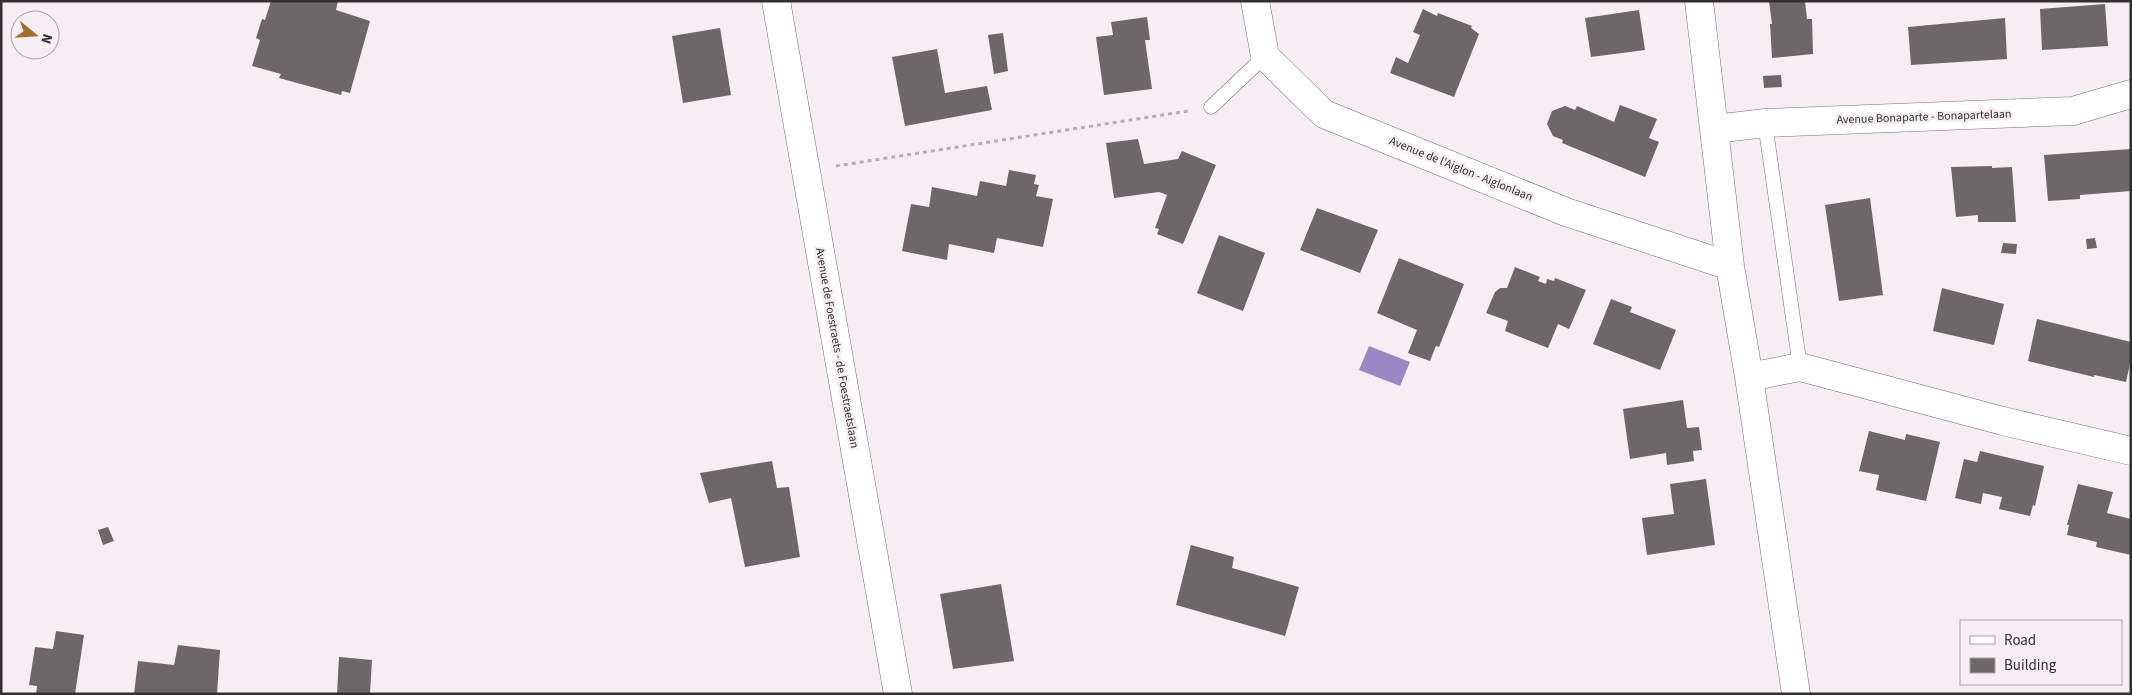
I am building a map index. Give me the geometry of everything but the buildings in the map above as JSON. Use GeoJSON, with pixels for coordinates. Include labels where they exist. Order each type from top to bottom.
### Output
{"type":"FeatureCollection","features":[{"type":"Feature","properties":{"kind":"street","name":"Avenue de Foestraets - de Foestraetslaan"},"geometry":{"type":"LineString","coordinates":[[776,1],[898,694]]}},
{"type":"Feature","properties":{"kind":"street"},"geometry":{"type":"LineString","coordinates":[[1256,1],[1265,56]]}},
{"type":"Feature","properties":{"kind":"street"},"geometry":{"type":"LineString","coordinates":[[1699,1],[1730,266],[1749,377],[1796,694]]}},
{"type":"Feature","properties":{"kind":"street","name":"Avenue de l'Aiglon - Aiglonlaan"},"geometry":{"type":"LineString","coordinates":[[1265,56],[1324,114],[1566,212],[1730,266]]}},
{"type":"Feature","properties":{"kind":"street","name":"Avenue Bonaparte - Bonapartelaan"},"geometry":{"type":"LineString","coordinates":[[1715,129],[1765,123],[2073,111],[2131,94]]}},
{"type":"Feature","properties":{"kind":"street"},"geometry":{"type":"LineString","coordinates":[[1749,377],[1800,367],[2003,421],[2131,451]]}},
{"type":"Feature","properties":{"kind":"lane"},"geometry":{"type":"LineString","coordinates":[[1211,107],[1265,56]]}},
{"type":"Feature","properties":{"kind":"lane"},"geometry":{"type":"LineString","coordinates":[[1765,123],[1800,367]]}},
{"type":"Feature","properties":{"kind":"path"},"geometry":{"type":"LineString","coordinates":[[806,170],[1211,107]]}},
{"type":"Feature","properties":{"kind":"shaded area"},"geometry":{"type":"Polygon","coordinates":[[[1369,346],[1410,362],[1400,386],[1359,370],[1369,346]]]}}]}
